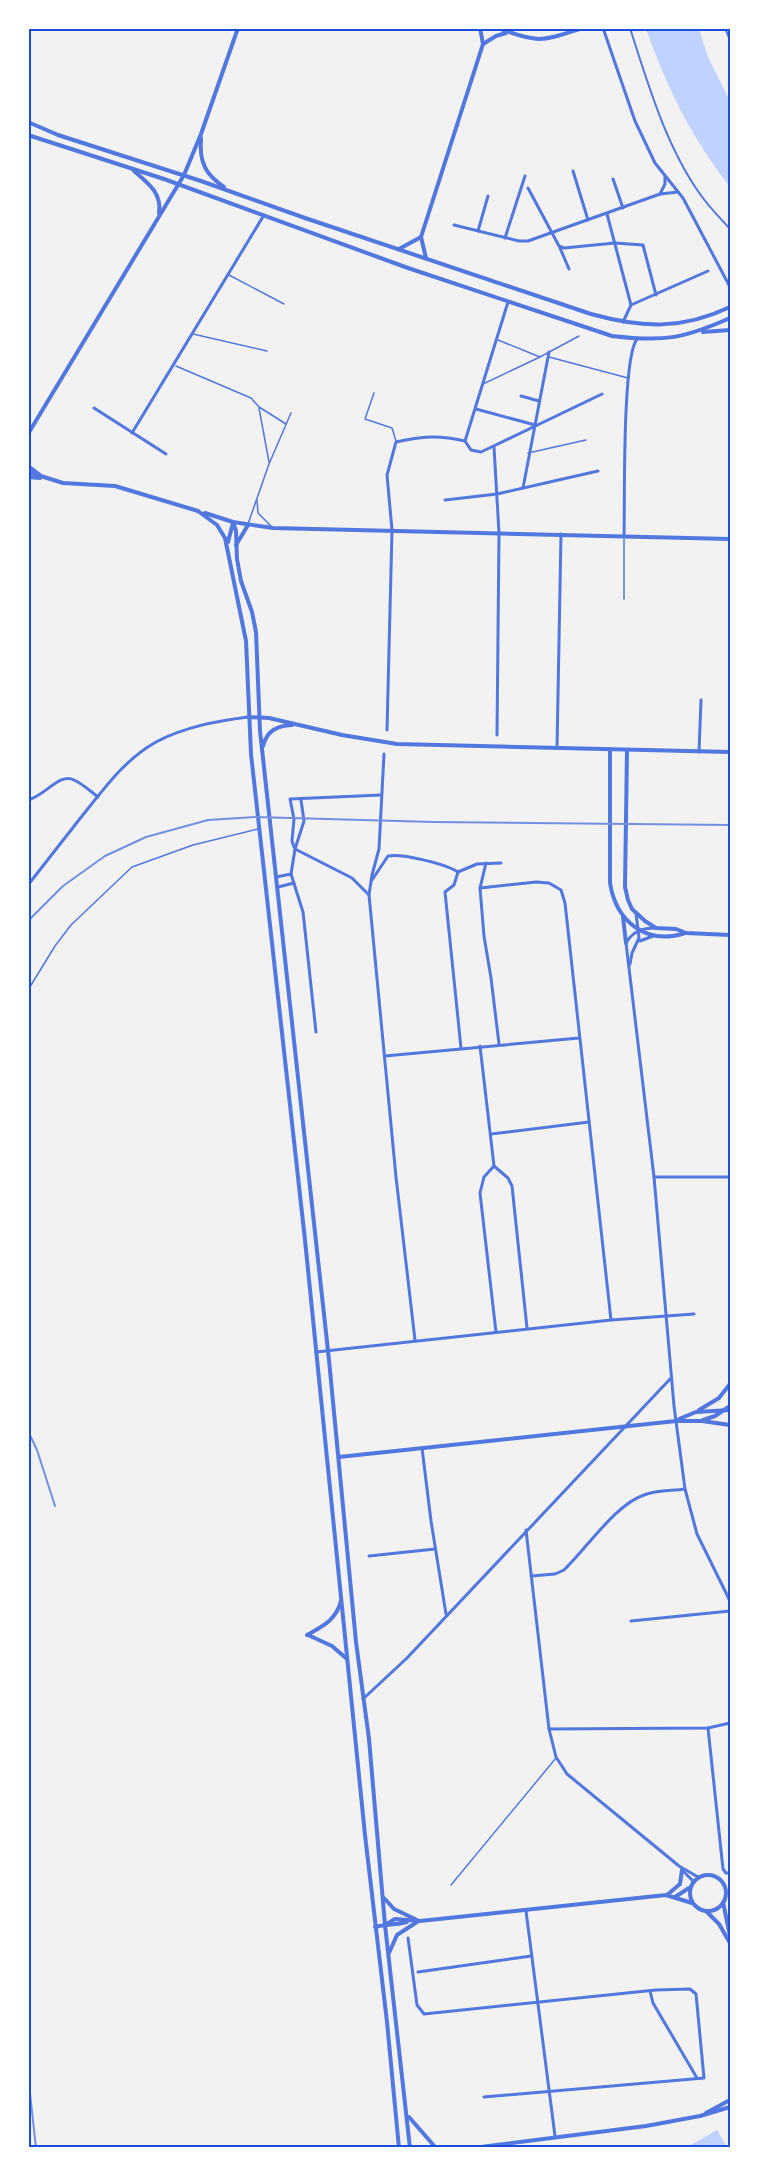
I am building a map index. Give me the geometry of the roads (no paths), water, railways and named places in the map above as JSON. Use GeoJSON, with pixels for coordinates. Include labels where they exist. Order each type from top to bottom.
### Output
{"type":"FeatureCollection","features":[{"type":"Feature","properties":{"kind":"street"},"geometry":{"type":"LineString","coordinates":[[28,435],[184,175],[201,134],[238,28]]}},
{"type":"Feature","properties":{"kind":"street"},"geometry":{"type":"LineString","coordinates":[[426,258],[421,237],[483,44],[480,28]]}},
{"type":"Feature","properties":{"kind":"street"},"geometry":{"type":"LineString","coordinates":[[498,28],[526,39],[540,40],[584,28]]}},
{"type":"Feature","properties":{"kind":"street"},"geometry":{"type":"LineString","coordinates":[[603,28],[635,121],[655,163],[690,209],[730,287]]}},
{"type":"Feature","properties":{"kind":"street"},"geometry":{"type":"LineString","coordinates":[[630,28],[680,162],[709,206],[730,229]]}},
{"type":"Feature","properties":{"kind":"street"},"geometry":{"type":"LineString","coordinates":[[725,28],[730,40]]}},
{"type":"Feature","properties":{"kind":"street"},"geometry":{"type":"LineString","coordinates":[[483,44],[499,34],[510,33]]}},
{"type":"Feature","properties":{"kind":"street"},"geometry":{"type":"LineString","coordinates":[[28,122],[58,135],[184,175],[623,323],[652,325],[681,323],[730,307]]}},
{"type":"Feature","properties":{"kind":"street"},"geometry":{"type":"LineString","coordinates":[[201,134],[200,156],[204,168],[211,177],[230,191]]}},
{"type":"Feature","properties":{"kind":"street"},"geometry":{"type":"LineString","coordinates":[[28,135],[178,184],[597,332],[637,339],[664,339],[699,332],[730,330]]}},
{"type":"Feature","properties":{"kind":"street"},"geometry":{"type":"LineString","coordinates":[[130,168],[157,194],[160,204],[158,217]]}},
{"type":"Feature","properties":{"kind":"street"},"geometry":{"type":"LineString","coordinates":[[573,171],[588,220]]}},
{"type":"Feature","properties":{"kind":"street"},"geometry":{"type":"LineString","coordinates":[[660,194],[665,184],[665,175]]}},
{"type":"Feature","properties":{"kind":"street"},"geometry":{"type":"LineString","coordinates":[[505,238],[525,176]]}},
{"type":"Feature","properties":{"kind":"street"},"geometry":{"type":"LineString","coordinates":[[613,179],[623,208]]}},
{"type":"Feature","properties":{"kind":"street"},"geometry":{"type":"LineString","coordinates":[[528,188],[564,254],[569,269]]}},
{"type":"Feature","properties":{"kind":"street"},"geometry":{"type":"LineString","coordinates":[[454,225],[513,240],[528,241],[660,194],[678,192]]}},
{"type":"Feature","properties":{"kind":"street"},"geometry":{"type":"LineString","coordinates":[[478,231],[488,196]]}},
{"type":"Feature","properties":{"kind":"street"},"geometry":{"type":"LineString","coordinates":[[607,214],[631,305],[623,323]]}},
{"type":"Feature","properties":{"kind":"street"},"geometry":{"type":"LineString","coordinates":[[132,433],[264,215]]}},
{"type":"Feature","properties":{"kind":"street"},"geometry":{"type":"LineString","coordinates":[[399,249],[421,237]]}},
{"type":"Feature","properties":{"kind":"street"},"geometry":{"type":"LineString","coordinates":[[559,246],[564,248],[615,243],[643,245],[656,295]]}},
{"type":"Feature","properties":{"kind":"street"},"geometry":{"type":"LineString","coordinates":[[631,305],[708,270]]}},
{"type":"Feature","properties":{"kind":"street"},"geometry":{"type":"LineString","coordinates":[[465,441],[508,302]]}},
{"type":"Feature","properties":{"kind":"street"},"geometry":{"type":"LineString","coordinates":[[699,332],[730,318]]}},
{"type":"Feature","properties":{"kind":"street"},"geometry":{"type":"LineString","coordinates":[[624,535],[628,378],[632,345],[637,339]]}},
{"type":"Feature","properties":{"kind":"street"},"geometry":{"type":"LineString","coordinates":[[523,488],[528,453],[549,355]]}},
{"type":"Feature","properties":{"kind":"street"},"geometry":{"type":"LineString","coordinates":[[387,730],[392,530],[387,475],[396,442],[441,436],[465,441],[476,453],[494,447],[602,394]]}},
{"type":"Feature","properties":{"kind":"street"},"geometry":{"type":"LineString","coordinates":[[521,396],[539,401]]}},
{"type":"Feature","properties":{"kind":"street"},"geometry":{"type":"LineString","coordinates":[[94,408],[166,454]]}},
{"type":"Feature","properties":{"kind":"street"},"geometry":{"type":"LineString","coordinates":[[475,409],[535,425]]}},
{"type":"Feature","properties":{"kind":"street"},"geometry":{"type":"LineString","coordinates":[[494,447],[499,533],[497,735]]}},
{"type":"Feature","properties":{"kind":"street"},"geometry":{"type":"LineString","coordinates":[[28,466],[46,478]]}},
{"type":"Feature","properties":{"kind":"street"},"geometry":{"type":"LineString","coordinates":[[444,500],[497,494],[598,471]]}},
{"type":"Feature","properties":{"kind":"street"},"geometry":{"type":"LineString","coordinates":[[28,472],[63,483],[115,486],[233,522],[273,528],[730,538]]}},
{"type":"Feature","properties":{"kind":"street"},"geometry":{"type":"LineString","coordinates":[[28,477],[46,478]]}},
{"type":"Feature","properties":{"kind":"street"},"geometry":{"type":"LineString","coordinates":[[198,511],[221,530],[228,546],[246,641],[248,717],[259,829],[399,2148]]}},
{"type":"Feature","properties":{"kind":"street"},"geometry":{"type":"LineString","coordinates":[[228,546],[233,522]]}},
{"type":"Feature","properties":{"kind":"street"},"geometry":{"type":"LineString","coordinates":[[233,522],[241,581],[252,612],[256,632],[258,717],[328,1349],[388,1954],[410,2148]]}},
{"type":"Feature","properties":{"kind":"street"},"geometry":{"type":"LineString","coordinates":[[236,546],[248,525]]}},
{"type":"Feature","properties":{"kind":"street"},"geometry":{"type":"LineString","coordinates":[[556,748],[561,534]]}},
{"type":"Feature","properties":{"kind":"street"},"geometry":{"type":"LineString","coordinates":[[699,752],[700,700]]}},
{"type":"Feature","properties":{"kind":"street"},"geometry":{"type":"LineString","coordinates":[[28,885],[125,765],[157,742],[203,725],[258,717],[363,740],[397,744],[730,752]]}},
{"type":"Feature","properties":{"kind":"street"},"geometry":{"type":"LineString","coordinates":[[262,750],[266,738],[273,730],[282,726],[297,725]]}},
{"type":"Feature","properties":{"kind":"street"},"geometry":{"type":"LineString","coordinates":[[610,749],[610,883],[614,902],[623,916],[639,930],[653,936]]}},
{"type":"Feature","properties":{"kind":"street"},"geometry":{"type":"LineString","coordinates":[[627,750],[625,887],[627,900],[636,913],[656,927]]}},
{"type":"Feature","properties":{"kind":"street"},"geometry":{"type":"LineString","coordinates":[[384,754],[379,849],[369,895],[415,1340]]}},
{"type":"Feature","properties":{"kind":"street"},"geometry":{"type":"LineString","coordinates":[[28,800],[39,797],[59,780],[67,778],[75,780],[98,797]]}},
{"type":"Feature","properties":{"kind":"street"},"geometry":{"type":"LineString","coordinates":[[369,895],[352,878],[295,849],[292,841],[294,819],[290,799],[382,795]]}},
{"type":"Feature","properties":{"kind":"street"},"geometry":{"type":"LineString","coordinates":[[301,800],[304,821],[295,849],[291,874],[303,912],[316,1032]]}},
{"type":"Feature","properties":{"kind":"street"},"geometry":{"type":"LineString","coordinates":[[371,881],[388,856],[395,855],[443,864],[458,872]]}},
{"type":"Feature","properties":{"kind":"street"},"geometry":{"type":"LineString","coordinates":[[486,863],[480,888],[484,936],[499,1044]]}},
{"type":"Feature","properties":{"kind":"street"},"geometry":{"type":"LineString","coordinates":[[461,1048],[445,892],[453,885],[458,872],[477,864],[501,863]]}},
{"type":"Feature","properties":{"kind":"street"},"geometry":{"type":"LineString","coordinates":[[276,877],[291,874]]}},
{"type":"Feature","properties":{"kind":"street"},"geometry":{"type":"LineString","coordinates":[[480,888],[536,882],[549,883],[561,890],[565,903],[611,1320]]}},
{"type":"Feature","properties":{"kind":"street"},"geometry":{"type":"LineString","coordinates":[[278,887],[294,883]]}},
{"type":"Feature","properties":{"kind":"street"},"geometry":{"type":"LineString","coordinates":[[630,966],[639,938],[636,913]]}},
{"type":"Feature","properties":{"kind":"street"},"geometry":{"type":"LineString","coordinates":[[623,916],[654,1177],[676,1421],[685,1489],[697,1534],[730,1601]]}},
{"type":"Feature","properties":{"kind":"street"},"geometry":{"type":"LineString","coordinates":[[626,943],[632,934],[639,930],[656,927],[676,929],[686,933]]}},
{"type":"Feature","properties":{"kind":"street"},"geometry":{"type":"LineString","coordinates":[[636,944],[644,938],[653,936],[677,936],[686,933],[730,934]]}},
{"type":"Feature","properties":{"kind":"street"},"geometry":{"type":"LineString","coordinates":[[385,1056],[579,1038]]}},
{"type":"Feature","properties":{"kind":"street"},"geometry":{"type":"LineString","coordinates":[[480,1046],[494,1166],[508,1178],[512,1186],[527,1328]]}},
{"type":"Feature","properties":{"kind":"street"},"geometry":{"type":"LineString","coordinates":[[491,1134],[589,1122]]}},
{"type":"Feature","properties":{"kind":"street"},"geometry":{"type":"LineString","coordinates":[[494,1166],[484,1177],[480,1193],[496,1332]]}},
{"type":"Feature","properties":{"kind":"street"},"geometry":{"type":"LineString","coordinates":[[654,1177],[730,1177]]}},
{"type":"Feature","properties":{"kind":"street"},"geometry":{"type":"LineString","coordinates":[[316,1352],[527,1328],[694,1314]]}},
{"type":"Feature","properties":{"kind":"street"},"geometry":{"type":"LineString","coordinates":[[363,1699],[407,1658],[446,1614],[672,1378]]}},
{"type":"Feature","properties":{"kind":"street"},"geometry":{"type":"LineString","coordinates":[[676,1421],[719,1398],[730,1384]]}},
{"type":"Feature","properties":{"kind":"street"},"geometry":{"type":"LineString","coordinates":[[696,1412],[729,1409]]}},
{"type":"Feature","properties":{"kind":"street"},"geometry":{"type":"LineString","coordinates":[[702,1421],[729,1409]]}},
{"type":"Feature","properties":{"kind":"street"},"geometry":{"type":"LineString","coordinates":[[339,1456],[676,1421],[702,1421],[730,1425]]}},
{"type":"Feature","properties":{"kind":"street"},"geometry":{"type":"LineString","coordinates":[[422,1448],[446,1614]]}},
{"type":"Feature","properties":{"kind":"street"},"geometry":{"type":"LineString","coordinates":[[531,1576],[555,1574],[564,1570],[620,1510],[632,1501],[652,1492],[685,1489]]}},
{"type":"Feature","properties":{"kind":"street"},"geometry":{"type":"LineString","coordinates":[[526,1530],[549,1729],[556,1757],[574,1781],[693,1881]]}},
{"type":"Feature","properties":{"kind":"street"},"geometry":{"type":"LineString","coordinates":[[369,1556],[435,1549]]}},
{"type":"Feature","properties":{"kind":"street"},"geometry":{"type":"LineString","coordinates":[[342,1597],[334,1618],[307,1635],[333,1646],[347,1660]]}},
{"type":"Feature","properties":{"kind":"street"},"geometry":{"type":"LineString","coordinates":[[631,1621],[730,1611]]}},
{"type":"Feature","properties":{"kind":"street"},"geometry":{"type":"LineString","coordinates":[[549,1729],[708,1728],[730,1723]]}},
{"type":"Feature","properties":{"kind":"street"},"geometry":{"type":"LineString","coordinates":[[708,1728],[723,1869],[730,1874]]}},
{"type":"Feature","properties":{"kind":"street"},"geometry":{"type":"LineString","coordinates":[[680,1868],[698,1877]]}},
{"type":"Feature","properties":{"kind":"street"},"geometry":{"type":"LineString","coordinates":[[666,1895],[680,1884],[680,1868]]}},
{"type":"Feature","properties":{"kind":"street"},"geometry":{"type":"LineString","coordinates":[[692,1903],[689,1896],[693,1881],[705,1874],[719,1878],[728,1894],[717,1908],[706,1911]]}},
{"type":"Feature","properties":{"kind":"street"},"geometry":{"type":"LineString","coordinates":[[724,1884],[730,1884]]}},
{"type":"Feature","properties":{"kind":"street"},"geometry":{"type":"LineString","coordinates":[[674,1897],[690,1888]]}},
{"type":"Feature","properties":{"kind":"street"},"geometry":{"type":"LineString","coordinates":[[375,1926],[385,1924],[395,1926],[410,1921],[666,1895],[692,1903],[706,1911],[719,1924],[730,1942]]}},
{"type":"Feature","properties":{"kind":"street"},"geometry":{"type":"LineString","coordinates":[[383,1898],[394,1909],[420,1921]]}},
{"type":"Feature","properties":{"kind":"street"},"geometry":{"type":"LineString","coordinates":[[723,1902],[730,1936]]}},
{"type":"Feature","properties":{"kind":"street"},"geometry":{"type":"LineString","coordinates":[[526,1911],[547,2091],[555,2136]]}},
{"type":"Feature","properties":{"kind":"street"},"geometry":{"type":"LineString","coordinates":[[388,1954],[396,1935],[420,1921]]}},
{"type":"Feature","properties":{"kind":"street"},"geometry":{"type":"LineString","coordinates":[[408,1938],[417,2005],[424,2014],[650,1991],[690,1989],[696,1994],[704,2078],[484,2097]]}},
{"type":"Feature","properties":{"kind":"street"},"geometry":{"type":"LineString","coordinates":[[418,1972],[531,1956]]}},
{"type":"Feature","properties":{"kind":"street"},"geometry":{"type":"LineString","coordinates":[[650,1991],[653,2003],[698,2078]]}},
{"type":"Feature","properties":{"kind":"street"},"geometry":{"type":"LineString","coordinates":[[700,2116],[730,2100]]}},
{"type":"Feature","properties":{"kind":"street"},"geometry":{"type":"LineString","coordinates":[[473,2148],[646,2126],[730,2108]]}},
{"type":"Feature","properties":{"kind":"street"},"geometry":{"type":"LineString","coordinates":[[407,2114],[436,2148]]}},
{"type":"Feature","properties":{"kind":"street"},"geometry":{"type":"LineString","coordinates":[[420,2148],[428,2148]]}},
{"type":"Feature","properties":{"kind":"lane"},"geometry":{"type":"LineString","coordinates":[[228,274],[284,304]]}},
{"type":"Feature","properties":{"kind":"lane"},"geometry":{"type":"LineString","coordinates":[[193,334],[267,351]]}},
{"type":"Feature","properties":{"kind":"lane"},"geometry":{"type":"LineString","coordinates":[[483,384],[549,355],[579,336]]}},
{"type":"Feature","properties":{"kind":"lane"},"geometry":{"type":"LineString","coordinates":[[497,340],[540,357]]}},
{"type":"Feature","properties":{"kind":"lane"},"geometry":{"type":"LineString","coordinates":[[549,355],[628,378]]}},
{"type":"Feature","properties":{"kind":"lane"},"geometry":{"type":"LineString","coordinates":[[175,365],[251,398],[259,407],[286,423]]}},
{"type":"Feature","properties":{"kind":"lane"},"geometry":{"type":"LineString","coordinates":[[374,393],[365,419],[392,428],[396,442]]}},
{"type":"Feature","properties":{"kind":"lane"},"geometry":{"type":"LineString","coordinates":[[259,407],[269,464]]}},
{"type":"Feature","properties":{"kind":"lane"},"geometry":{"type":"LineString","coordinates":[[248,525],[269,464],[291,413]]}},
{"type":"Feature","properties":{"kind":"lane"},"geometry":{"type":"LineString","coordinates":[[528,453],[586,440]]}},
{"type":"Feature","properties":{"kind":"lane"},"geometry":{"type":"LineString","coordinates":[[257,500],[261,517],[273,528]]}},
{"type":"Feature","properties":{"kind":"lane"},"geometry":{"type":"LineString","coordinates":[[624,535],[624,599]]}},
{"type":"Feature","properties":{"kind":"lane"},"geometry":{"type":"LineString","coordinates":[[28,990],[71,925],[132,867],[193,845],[259,829]]}},
{"type":"Feature","properties":{"kind":"lane"},"geometry":{"type":"LineString","coordinates":[[451,1885],[556,1757]]}},
{"type":"Feature","properties":{"kind":"water"},"geometry":{"type":"Polygon","coordinates":[[[646,29],[699,29],[708,57],[730,101],[730,187],[703,149],[681,111],[646,29]]]}},
{"type":"Feature","properties":{"kind":"water"},"geometry":{"type":"Polygon","coordinates":[[[717,2130],[727,2147],[687,2147],[717,2130]]]}},
{"type":"Feature","properties":{"kind":"railway"},"geometry":{"type":"LineString","coordinates":[[28,921],[63,886],[105,856],[146,837],[208,820],[255,817],[434,822],[730,825]]}},
{"type":"Feature","properties":{"kind":"railway"},"geometry":{"type":"LineString","coordinates":[[28,1431],[37,1450],[55,1506]]}},
{"type":"Feature","properties":{"kind":"railway"},"geometry":{"type":"LineString","coordinates":[[28,2075],[36,2148]]}}]}
